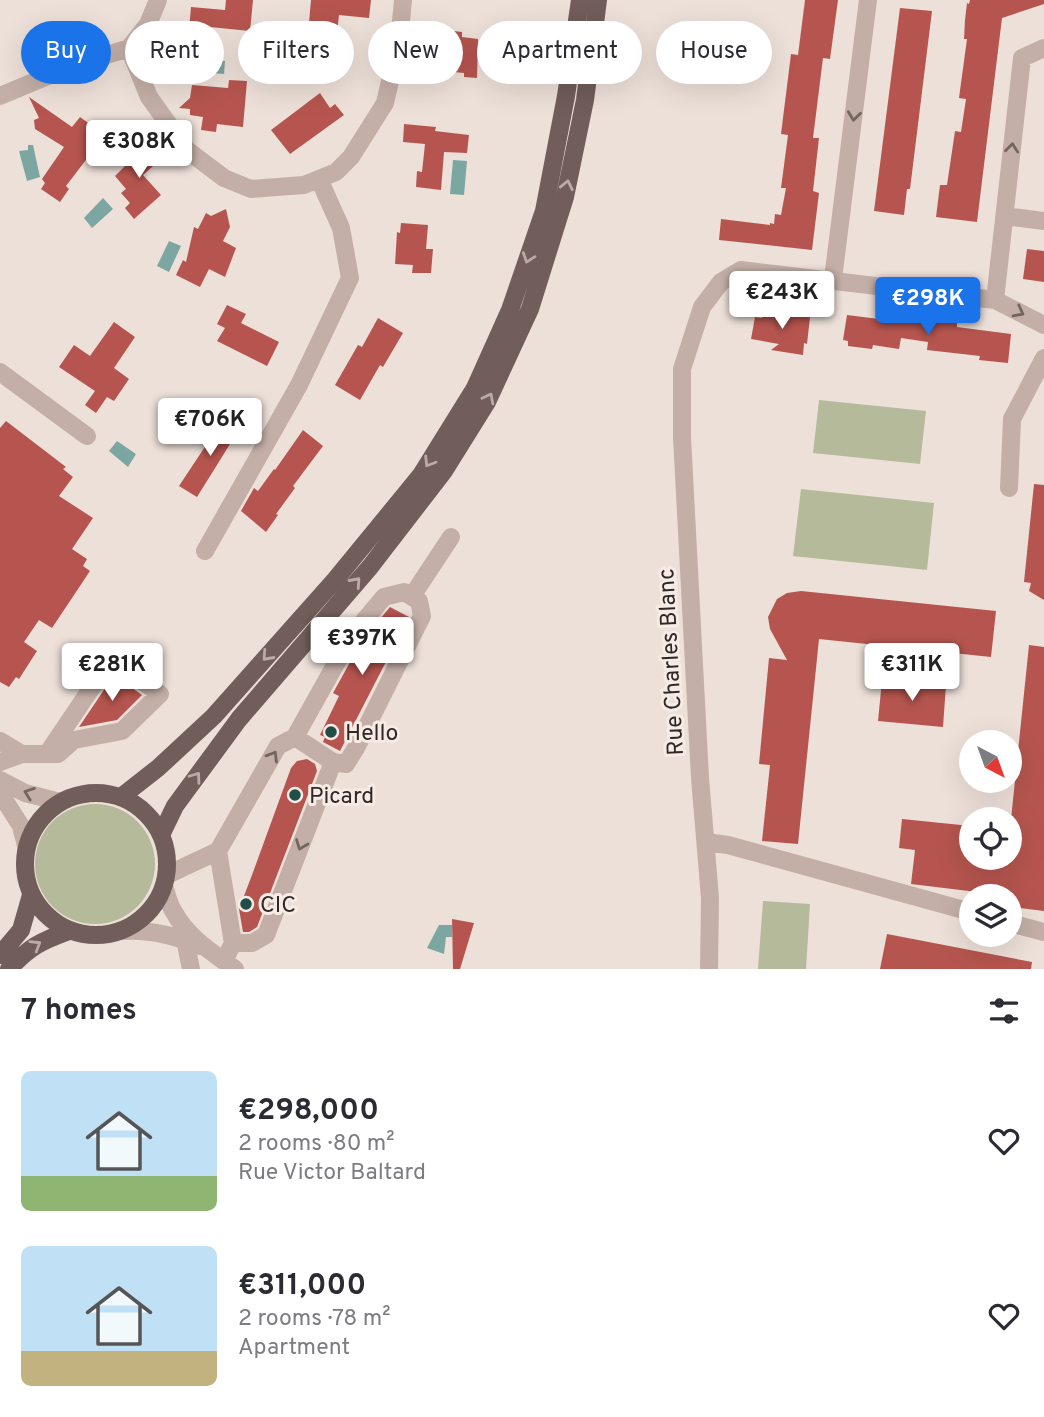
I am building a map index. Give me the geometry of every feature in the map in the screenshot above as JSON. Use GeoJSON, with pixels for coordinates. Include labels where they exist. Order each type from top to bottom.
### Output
{"type":"FeatureCollection","features":[{"type":"Feature","properties":{"kind":"main road"},"geometry":{"type":"LineString","coordinates":[[121,797],[159,768],[214,716],[335,580],[421,475],[475,388],[510,310],[544,211],[566,96],[580,0]]}},
{"type":"Feature","properties":{"kind":"main road"},"geometry":{"type":"LineString","coordinates":[[161,835],[175,806],[239,719],[370,567],[444,471],[487,402],[530,309],[565,197],[585,100],[598,0]]}},
{"type":"Feature","properties":{"kind":"main road"},"geometry":{"type":"LineString","coordinates":[[100,793],[121,797],[138,806],[151,819],[161,835],[168,862],[165,881],[155,905],[140,920],[122,931],[105,936],[86,936],[69,931],[47,916],[30,895],[24,871],[26,846],[33,829],[45,814],[60,803],[80,794],[100,793]]}},
{"type":"Feature","properties":{"kind":"main road"},"geometry":{"type":"LineString","coordinates":[[0,955],[22,930],[30,895]]}},
{"type":"Feature","properties":{"kind":"main road"},"geometry":{"type":"LineString","coordinates":[[9,969],[25,951],[36,944],[69,931]]}},
{"type":"Feature","properties":{"kind":"street"},"geometry":{"type":"LineString","coordinates":[[149,21],[158,0]]}},
{"type":"Feature","properties":{"kind":"street"},"geometry":{"type":"LineString","coordinates":[[144,84],[149,97],[187,150],[224,178],[251,189],[304,185],[336,172],[351,157],[385,103],[399,43],[403,0]]}},
{"type":"Feature","properties":{"kind":"street"},"geometry":{"type":"LineString","coordinates":[[833,279],[868,0]]}},
{"type":"Feature","properties":{"kind":"street"},"geometry":{"type":"LineString","coordinates":[[995,300],[1022,58],[1044,48]]}},
{"type":"Feature","properties":{"kind":"street"},"geometry":{"type":"LineString","coordinates":[[0,96],[72,66],[125,49]]}},
{"type":"Feature","properties":{"kind":"street"},"geometry":{"type":"LineString","coordinates":[[205,551],[299,385],[350,278],[341,228],[319,179]]}},
{"type":"Feature","properties":{"kind":"street"},"geometry":{"type":"LineString","coordinates":[[1005,216],[1044,221]]}},
{"type":"Feature","properties":{"kind":"street","name":"Rue Charles Blanc"},"geometry":{"type":"LineString","coordinates":[[709,969],[710,898],[700,778],[682,437],[682,369],[702,307],[721,282],[741,270],[995,300],[1044,325]]}},
{"type":"Feature","properties":{"kind":"street"},"geometry":{"type":"LineString","coordinates":[[1009,488],[1012,419],[1044,358]]}},
{"type":"Feature","properties":{"kind":"street"},"geometry":{"type":"LineString","coordinates":[[0,372],[88,436]]}},
{"type":"Feature","properties":{"kind":"street"},"geometry":{"type":"LineString","coordinates":[[412,596],[451,537]]}},
{"type":"Feature","properties":{"kind":"street"},"geometry":{"type":"LineString","coordinates":[[218,850],[233,943],[229,965],[182,925],[172,911],[165,881],[218,850],[278,746],[295,737],[352,635],[384,597],[404,592],[419,601],[422,615],[349,761],[342,765],[333,762],[295,737]]}},
{"type":"Feature","properties":{"kind":"street"},"geometry":{"type":"LineString","coordinates":[[0,762],[22,754],[47,754],[58,754],[74,740],[122,731],[159,694],[111,659],[47,754]]}},
{"type":"Feature","properties":{"kind":"street"},"geometry":{"type":"LineString","coordinates":[[0,741],[22,754]]}},
{"type":"Feature","properties":{"kind":"street"},"geometry":{"type":"LineString","coordinates":[[233,943],[252,943],[266,936],[333,762]]}},
{"type":"Feature","properties":{"kind":"street"},"geometry":{"type":"LineString","coordinates":[[0,780],[25,793],[60,803]]}},
{"type":"Feature","properties":{"kind":"street"},"geometry":{"type":"LineString","coordinates":[[0,793],[21,826],[26,846]]}},
{"type":"Feature","properties":{"kind":"street"},"geometry":{"type":"LineString","coordinates":[[706,842],[728,845],[959,909]]}},
{"type":"Feature","properties":{"kind":"street"},"geometry":{"type":"LineString","coordinates":[[1022,926],[1044,932]]}},
{"type":"Feature","properties":{"kind":"street"},"geometry":{"type":"LineString","coordinates":[[122,931],[143,930],[185,940],[207,949]]}},
{"type":"Feature","properties":{"kind":"street"},"geometry":{"type":"LineString","coordinates":[[185,940],[191,969]]}},
{"type":"Feature","properties":{"kind":"green space"},"geometry":{"type":"Polygon","coordinates":[[[819,400],[926,411],[920,464],[813,453],[819,400]]]}},
{"type":"Feature","properties":{"kind":"green space"},"geometry":{"type":"Polygon","coordinates":[[[801,489],[934,503],[927,570],[793,556],[801,489]]]}},
{"type":"Feature","properties":{"kind":"green space"},"geometry":{"type":"Polygon","coordinates":[[[95,804],[118,808],[137,822],[151,841],[155,864],[151,887],[137,906],[118,920],[95,924],[72,920],[53,906],[39,887],[35,864],[39,841],[53,822],[72,808],[95,804]]]}},
{"type":"Feature","properties":{"kind":"green space"},"geometry":{"type":"Polygon","coordinates":[[[763,901],[810,904],[806,969],[758,969],[763,901]]]}},
{"type":"Feature","properties":{"kind":"water"},"geometry":{"type":"Polygon","coordinates":[[[28,145],[33,145],[40,177],[27,181],[19,151],[28,150],[28,145]]]}},
{"type":"Feature","properties":{"kind":"water"},"geometry":{"type":"Polygon","coordinates":[[[453,160],[467,161],[464,195],[450,194],[453,160]]]}},
{"type":"Feature","properties":{"kind":"water"},"geometry":{"type":"Polygon","coordinates":[[[103,198],[113,209],[92,228],[84,218],[103,198]]]}},
{"type":"Feature","properties":{"kind":"water"},"geometry":{"type":"Polygon","coordinates":[[[169,241],[181,246],[169,272],[157,266],[169,241]]]}},
{"type":"Feature","properties":{"kind":"water"},"geometry":{"type":"Polygon","coordinates":[[[117,441],[136,454],[128,467],[109,451],[117,441]]]}},
{"type":"Feature","properties":{"kind":"water"},"geometry":{"type":"Polygon","coordinates":[[[439,925],[452,925],[452,937],[446,937],[444,954],[427,948],[439,925]]]}},
{"type":"Feature","properties":{"kind":"building"},"geometry":{"type":"Polygon","coordinates":[[[226,0],[253,0],[251,21],[238,21],[238,30],[224,28],[224,21],[190,21],[191,7],[225,10],[226,0]]]}},
{"type":"Feature","properties":{"kind":"building"},"geometry":{"type":"Polygon","coordinates":[[[311,0],[371,0],[369,18],[339,15],[338,21],[309,21],[311,0]]]}},
{"type":"Feature","properties":{"kind":"building"},"geometry":{"type":"Polygon","coordinates":[[[805,0],[838,0],[830,59],[823,58],[813,138],[819,138],[813,191],[819,193],[812,250],[719,240],[721,219],[770,225],[774,224],[775,214],[781,215],[786,188],[781,188],[788,135],[781,134],[791,54],[798,55],[805,0]]]}},
{"type":"Feature","properties":{"kind":"building"},"geometry":{"type":"Polygon","coordinates":[[[970,0],[1044,0],[1044,4],[1002,18],[977,222],[936,217],[940,185],[947,185],[955,131],[961,132],[966,99],[959,98],[967,39],[964,39],[965,20],[967,3],[969,4],[970,0]]]}},
{"type":"Feature","properties":{"kind":"building"},"geometry":{"type":"Polygon","coordinates":[[[900,8],[932,11],[910,189],[907,189],[904,215],[874,211],[900,8]]]}},
{"type":"Feature","properties":{"kind":"building"},"geometry":{"type":"Polygon","coordinates":[[[463,37],[477,39],[477,78],[464,77],[463,37]]]}},
{"type":"Feature","properties":{"kind":"building"},"geometry":{"type":"Polygon","coordinates":[[[229,80],[247,84],[243,127],[217,124],[216,132],[201,130],[203,117],[190,115],[190,109],[179,108],[190,98],[192,85],[228,88],[229,80]]]}},
{"type":"Feature","properties":{"kind":"building"},"geometry":{"type":"Polygon","coordinates":[[[320,93],[330,108],[335,104],[344,115],[290,154],[271,130],[320,93]]]}},
{"type":"Feature","properties":{"kind":"building"},"geometry":{"type":"Polygon","coordinates":[[[29,97],[72,127],[80,117],[105,135],[66,186],[69,189],[60,202],[41,189],[45,183],[42,179],[64,147],[35,129],[34,120],[39,118],[29,97]]]}},
{"type":"Feature","properties":{"kind":"building"},"geometry":{"type":"Polygon","coordinates":[[[404,124],[436,127],[435,131],[469,135],[467,153],[444,152],[441,190],[416,187],[417,171],[422,172],[425,144],[403,142],[404,124]]]}},
{"type":"Feature","properties":{"kind":"building"},"geometry":{"type":"Polygon","coordinates":[[[147,141],[162,158],[143,175],[161,195],[134,219],[125,208],[130,203],[121,193],[126,189],[115,176],[130,161],[128,158],[147,141]]]}},
{"type":"Feature","properties":{"kind":"building"},"geometry":{"type":"Polygon","coordinates":[[[226,209],[230,227],[223,241],[236,248],[225,277],[209,269],[200,287],[176,275],[183,260],[186,262],[194,227],[198,229],[206,213],[211,216],[226,209]]]}},
{"type":"Feature","properties":{"kind":"building"},"geometry":{"type":"Polygon","coordinates":[[[401,223],[428,225],[426,249],[433,249],[431,273],[412,273],[413,265],[395,264],[397,232],[400,233],[401,223]]]}},
{"type":"Feature","properties":{"kind":"building"},"geometry":{"type":"Polygon","coordinates":[[[1027,249],[1044,251],[1044,282],[1023,279],[1027,249]]]}},
{"type":"Feature","properties":{"kind":"building"},"geometry":{"type":"Polygon","coordinates":[[[227,305],[246,314],[241,323],[279,342],[267,366],[217,341],[225,328],[217,324],[227,305]]]}},
{"type":"Feature","properties":{"kind":"building"},"geometry":{"type":"Polygon","coordinates":[[[763,310],[810,317],[803,355],[771,350],[779,344],[751,339],[755,317],[762,318],[763,310]]]}},
{"type":"Feature","properties":{"kind":"building"},"geometry":{"type":"Polygon","coordinates":[[[847,315],[903,322],[904,316],[1011,334],[1008,363],[979,360],[980,356],[927,350],[928,342],[901,338],[899,349],[873,345],[872,349],[848,346],[848,341],[843,340],[847,315]]]}},
{"type":"Feature","properties":{"kind":"building"},"geometry":{"type":"Polygon","coordinates":[[[378,318],[403,333],[360,400],[335,385],[358,345],[362,347],[378,318]]]}},
{"type":"Feature","properties":{"kind":"building"},"geometry":{"type":"Polygon","coordinates":[[[114,322],[135,337],[114,368],[129,379],[114,401],[107,397],[96,413],[85,405],[95,391],[59,367],[74,345],[90,356],[114,322]]]}},
{"type":"Feature","properties":{"kind":"building"},"geometry":{"type":"Polygon","coordinates":[[[224,418],[240,428],[197,497],[179,486],[224,418]]]}},
{"type":"Feature","properties":{"kind":"building"},"geometry":{"type":"Polygon","coordinates":[[[6,421],[66,467],[63,469],[73,477],[59,496],[93,518],[72,549],[87,559],[83,566],[90,571],[52,628],[39,620],[24,642],[37,651],[19,679],[16,677],[9,687],[0,682],[0,428],[6,421]]]}},
{"type":"Feature","properties":{"kind":"building"},"geometry":{"type":"Polygon","coordinates":[[[303,430],[323,446],[293,486],[295,488],[266,532],[241,511],[254,488],[258,491],[303,430]]]}},
{"type":"Feature","properties":{"kind":"building"},"geometry":{"type":"Polygon","coordinates":[[[1034,484],[1044,485],[1044,600],[1029,591],[1031,583],[1024,582],[1034,484]]]}},
{"type":"Feature","properties":{"kind":"building"},"geometry":{"type":"Polygon","coordinates":[[[801,591],[996,611],[991,657],[819,639],[798,844],[762,841],[770,765],[759,764],[769,658],[787,660],[770,629],[768,617],[777,599],[787,593],[801,591]]]}},
{"type":"Feature","properties":{"kind":"building"},"geometry":{"type":"Polygon","coordinates":[[[390,607],[409,617],[340,751],[323,742],[325,737],[320,735],[339,696],[333,693],[359,646],[363,648],[374,626],[390,607]]]}},
{"type":"Feature","properties":{"kind":"building"},"geometry":{"type":"Polygon","coordinates":[[[1029,645],[1044,647],[1044,911],[1022,908],[1022,884],[959,884],[959,890],[911,884],[915,850],[899,848],[902,819],[959,825],[959,870],[1022,870],[1022,807],[1012,807],[1014,793],[1022,793],[1020,730],[1029,645]]]}},
{"type":"Feature","properties":{"kind":"building"},"geometry":{"type":"Polygon","coordinates":[[[114,675],[142,695],[117,720],[79,727],[114,675]]]}},
{"type":"Feature","properties":{"kind":"building"},"geometry":{"type":"Polygon","coordinates":[[[882,680],[946,685],[943,727],[878,721],[882,680]]]}},
{"type":"Feature","properties":{"kind":"building"},"geometry":{"type":"Polygon","coordinates":[[[307,759],[315,764],[317,771],[257,927],[243,932],[239,909],[291,768],[297,761],[307,759]]]}},
{"type":"Feature","properties":{"kind":"building"},"geometry":{"type":"Polygon","coordinates":[[[452,919],[474,923],[460,969],[453,969],[452,919]]]}},
{"type":"Feature","properties":{"kind":"building"},"geometry":{"type":"Polygon","coordinates":[[[887,934],[1032,962],[1031,969],[880,969],[887,934]]]}},
{"type":"Feature","properties":{"kind":"place","name":"Hello"},"geometry":{"type":"Point","coordinates":[331,732]}},
{"type":"Feature","properties":{"kind":"place","name":"Picard"},"geometry":{"type":"Point","coordinates":[295,795]}},
{"type":"Feature","properties":{"kind":"place","name":"CIC"},"geometry":{"type":"Point","coordinates":[246,904]}}]}
